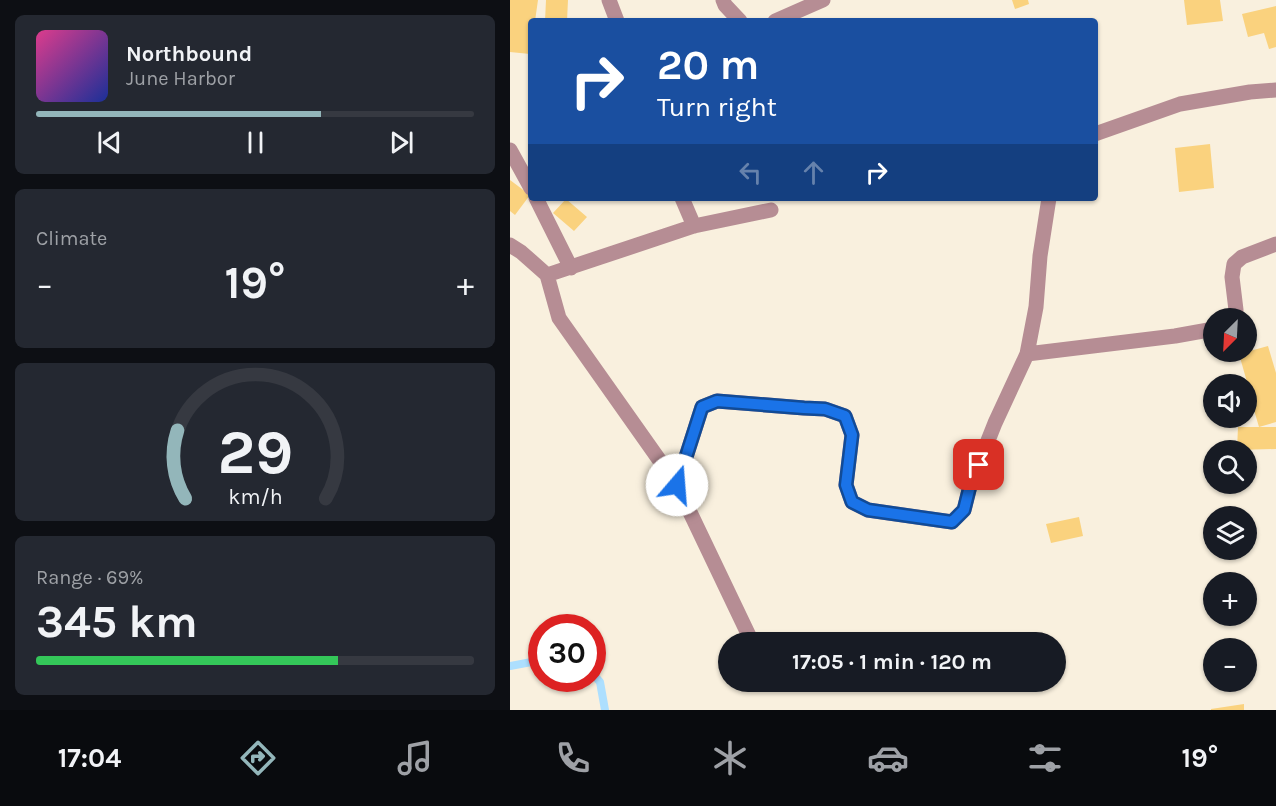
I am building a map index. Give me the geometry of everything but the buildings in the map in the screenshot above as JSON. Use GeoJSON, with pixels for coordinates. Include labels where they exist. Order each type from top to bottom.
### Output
{"type":"FeatureCollection","features":[{"type":"Feature","properties":{"kind":"street"},"geometry":{"type":"LineString","coordinates":[[609,0],[616,18]]}},
{"type":"Feature","properties":{"kind":"street"},"geometry":{"type":"LineString","coordinates":[[723,0],[737,18]]}},
{"type":"Feature","properties":{"kind":"street"},"geometry":{"type":"LineString","coordinates":[[782,18],[823,0]]}},
{"type":"Feature","properties":{"kind":"street"},"geometry":{"type":"LineString","coordinates":[[1098,133],[1180,104],[1276,90]]}},
{"type":"Feature","properties":{"kind":"street"},"geometry":{"type":"LineString","coordinates":[[510,150],[528,183]]}},
{"type":"Feature","properties":{"kind":"street"},"geometry":{"type":"LineString","coordinates":[[538,201],[571,268]]}},
{"type":"Feature","properties":{"kind":"street"},"geometry":{"type":"LineString","coordinates":[[683,201],[694,226]]}},
{"type":"Feature","properties":{"kind":"street"},"geometry":{"type":"LineString","coordinates":[[677,485],[702,407],[717,401],[825,409],[845,416],[852,435],[846,485],[852,502],[868,510],[952,522],[964,510],[970,486],[995,423],[1027,354],[1036,307],[1040,256],[1049,201]]}},
{"type":"Feature","properties":{"kind":"street"},"geometry":{"type":"LineString","coordinates":[[547,275],[694,226],[771,210]]}},
{"type":"Feature","properties":{"kind":"street"},"geometry":{"type":"LineString","coordinates":[[1236,308],[1232,277],[1234,264],[1242,257],[1276,244]]}},
{"type":"Feature","properties":{"kind":"street"},"geometry":{"type":"LineString","coordinates":[[510,245],[547,275],[559,318],[677,485],[748,632]]}},
{"type":"Feature","properties":{"kind":"street"},"geometry":{"type":"LineString","coordinates":[[1027,354],[1203,331]]}},
{"type":"Feature","properties":{"kind":"waterway"},"geometry":{"type":"LineString","coordinates":[[510,666],[528,663]]}},
{"type":"Feature","properties":{"kind":"waterway"},"geometry":{"type":"LineString","coordinates":[[602,692],[605,710]]}},
{"type":"Feature","properties":{"kind":"route"},"geometry":{"type":"LineString","coordinates":[[677,485],[702,407],[717,401],[825,409],[845,416],[852,435],[846,485],[852,502],[868,510],[952,522],[964,510],[970,486],[979,465]]}}]}
